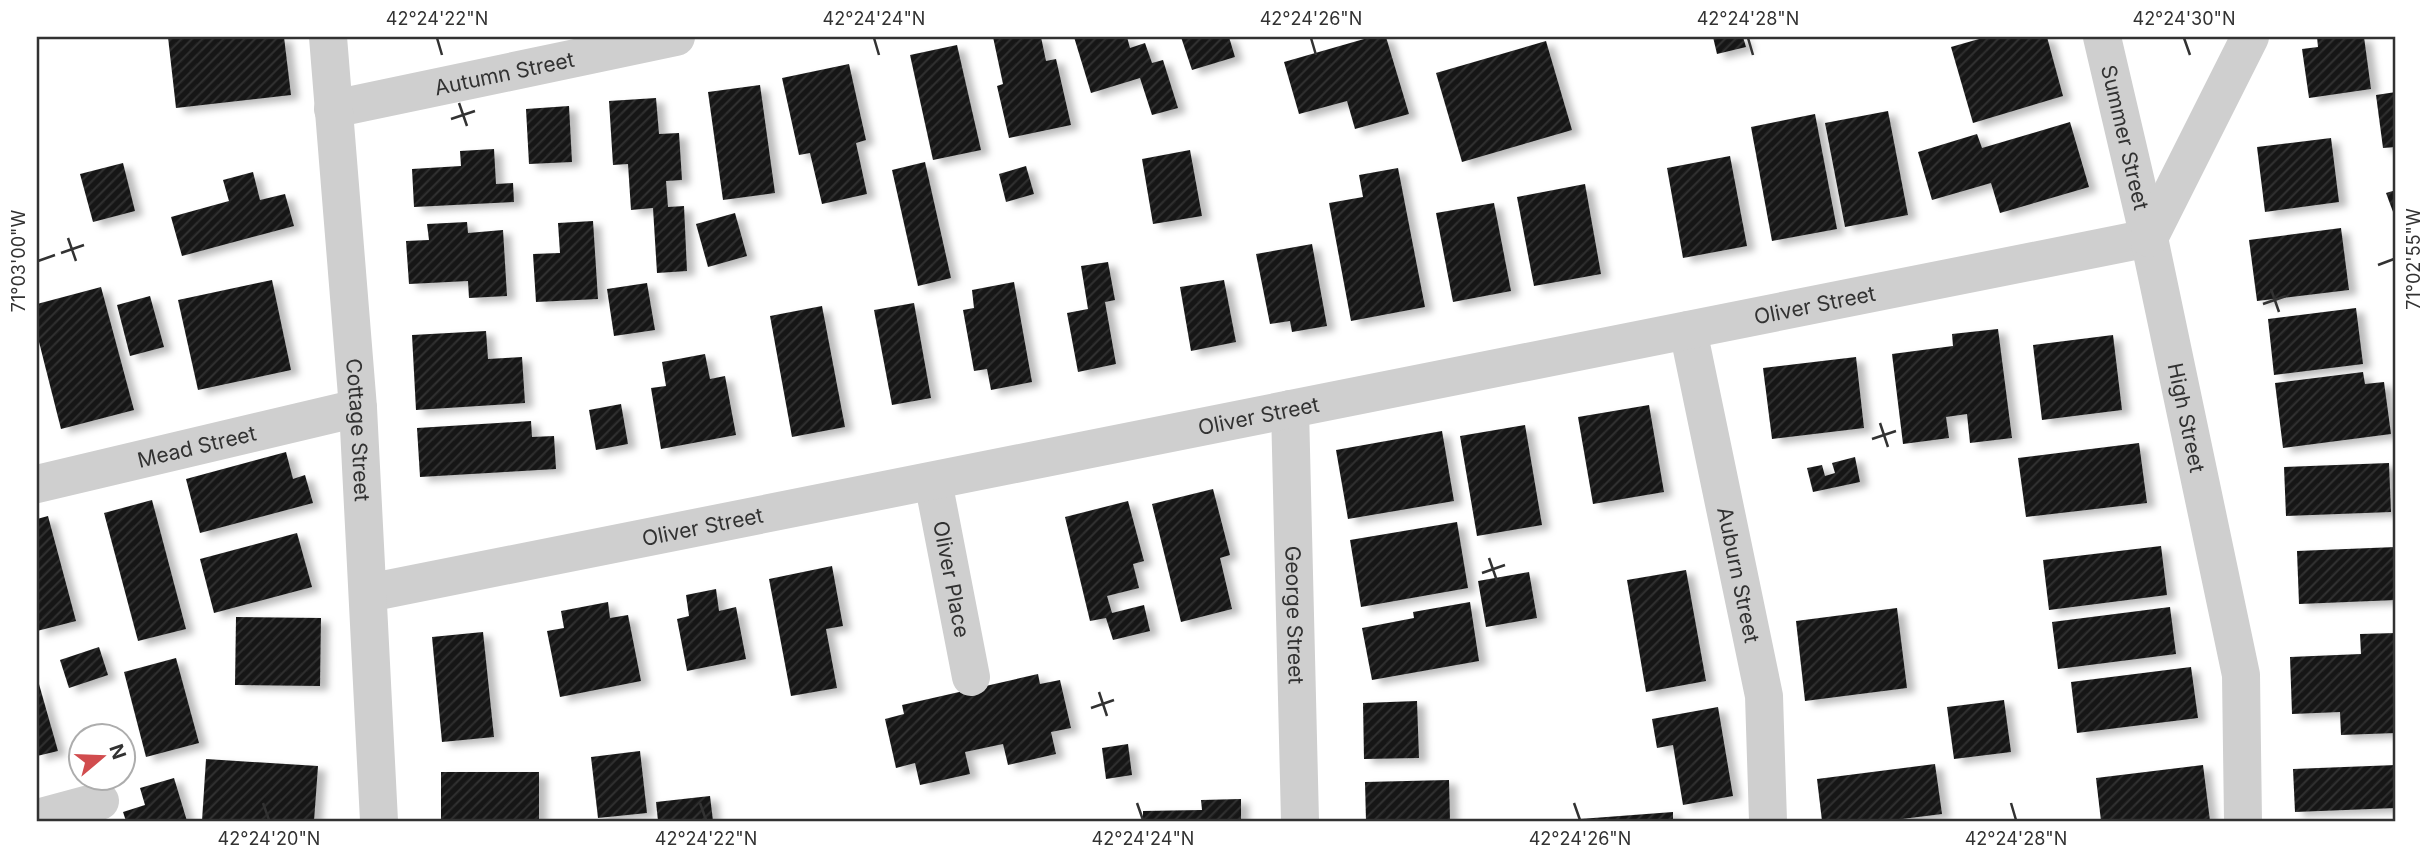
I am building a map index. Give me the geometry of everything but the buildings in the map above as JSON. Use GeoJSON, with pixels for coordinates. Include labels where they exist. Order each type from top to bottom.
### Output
{"type":"FeatureCollection","features":[{"type":"Feature","properties":{"kind":"street","name":"Cottage Street"},"geometry":{"type":"LineString","coordinates":[[328,37],[358,408],[379,821]]}},
{"type":"Feature","properties":{"kind":"street","name":"Autumn Street"},"geometry":{"type":"LineString","coordinates":[[333,109],[676,37]]}},
{"type":"Feature","properties":{"kind":"street","name":"Summer Street"},"geometry":{"type":"LineString","coordinates":[[2102,37],[2149,238]]}},
{"type":"Feature","properties":{"kind":"street"},"geometry":{"type":"LineString","coordinates":[[2149,238],[2250,37]]}},
{"type":"Feature","properties":{"kind":"street","name":"Oliver Street"},"geometry":{"type":"LineString","coordinates":[[368,593],[2149,238]]}},
{"type":"Feature","properties":{"kind":"street","name":"High Street"},"geometry":{"type":"LineString","coordinates":[[2149,238],[2241,675],[2243,821]]}},
{"type":"Feature","properties":{"kind":"street","name":"Auburn Street"},"geometry":{"type":"LineString","coordinates":[[1688,330],[1764,696],[1768,821]]}},
{"type":"Feature","properties":{"kind":"street","name":"Mead Street"},"geometry":{"type":"LineString","coordinates":[[37,484],[358,408]]}},
{"type":"Feature","properties":{"kind":"street","name":"George Street"},"geometry":{"type":"LineString","coordinates":[[1290,409],[1300,821]]}},
{"type":"Feature","properties":{"kind":"street","name":"Oliver Place"},"geometry":{"type":"LineString","coordinates":[[933,481],[971,677]]}},
{"type":"Feature","properties":{"kind":"street"},"geometry":{"type":"LineString","coordinates":[[37,818],[100,801]]}}]}
